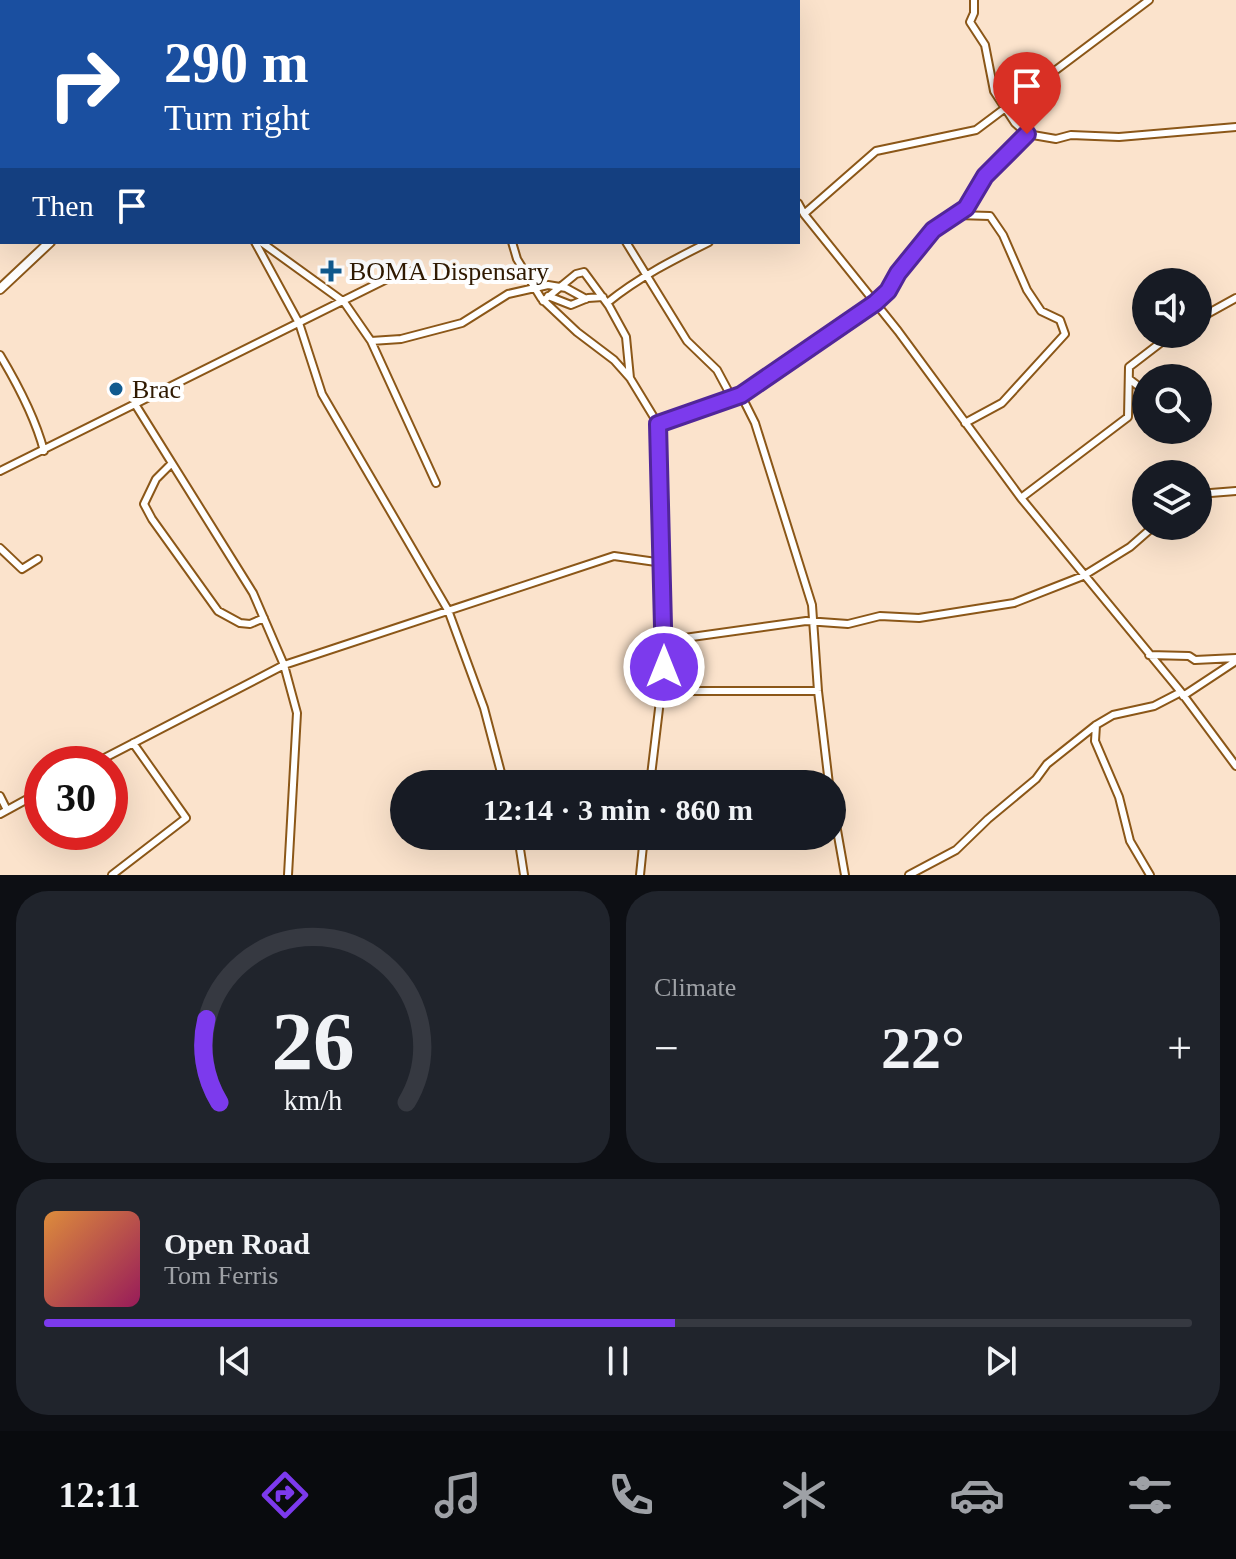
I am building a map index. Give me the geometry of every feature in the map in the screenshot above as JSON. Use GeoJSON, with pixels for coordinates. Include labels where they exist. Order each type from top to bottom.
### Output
{"type":"FeatureCollection","features":[{"type":"Feature","properties":{"kind":"main road"},"geometry":{"type":"LineString","coordinates":[[0,289],[48,244]]}},
{"type":"Feature","properties":{"kind":"street"},"geometry":{"type":"LineString","coordinates":[[974,0],[970,22],[985,45],[994,91],[1027,134],[1056,139],[1071,135],[1119,137],[1236,127]]}},
{"type":"Feature","properties":{"kind":"street"},"geometry":{"type":"LineString","coordinates":[[804,214],[876,151],[976,130],[1149,0]]}},
{"type":"Feature","properties":{"kind":"street"},"geometry":{"type":"LineString","coordinates":[[658,424],[741,395],[875,303],[888,291],[898,273],[933,230],[966,208],[985,176],[1027,134]]}},
{"type":"Feature","properties":{"kind":"street"},"geometry":{"type":"LineString","coordinates":[[800,207],[1021,498],[1182,694],[1236,766]]}},
{"type":"Feature","properties":{"kind":"street"},"geometry":{"type":"LineString","coordinates":[[957,215],[990,216],[1003,235],[1027,290],[1041,311],[1060,320],[1065,334],[1002,403],[965,423]]}},
{"type":"Feature","properties":{"kind":"street"},"geometry":{"type":"LineString","coordinates":[[256,244],[299,323],[322,394],[448,610],[484,708],[500,770]]}},
{"type":"Feature","properties":{"kind":"street"},"geometry":{"type":"LineString","coordinates":[[264,244],[344,302],[371,341],[436,483]]}},
{"type":"Feature","properties":{"kind":"street"},"geometry":{"type":"LineString","coordinates":[[513,244],[517,259],[535,289],[577,332],[614,360],[630,378],[658,424],[663,641],[652,770]]}},
{"type":"Feature","properties":{"kind":"street"},"geometry":{"type":"LineString","coordinates":[[627,244],[687,341],[717,370],[732,398]]}},
{"type":"Feature","properties":{"kind":"street"},"geometry":{"type":"LineString","coordinates":[[371,341],[401,339],[462,323],[508,294],[548,285],[561,287],[586,299],[605,300],[677,256],[704,244]]}},
{"type":"Feature","properties":{"kind":"street"},"geometry":{"type":"LineString","coordinates":[[0,471],[407,269]]}},
{"type":"Feature","properties":{"kind":"street"},"geometry":{"type":"LineString","coordinates":[[546,299],[576,274],[584,272],[605,300],[626,337],[630,378]]}},
{"type":"Feature","properties":{"kind":"street"},"geometry":{"type":"LineString","coordinates":[[1212,311],[1236,298]]}},
{"type":"Feature","properties":{"kind":"street"},"geometry":{"type":"LineString","coordinates":[[546,299],[571,305],[586,299]]}},
{"type":"Feature","properties":{"kind":"street"},"geometry":{"type":"LineString","coordinates":[[1021,498],[1128,417],[1129,367],[1153,348]]}},
{"type":"Feature","properties":{"kind":"street"},"geometry":{"type":"LineString","coordinates":[[0,355],[29,409],[44,451]]}},
{"type":"Feature","properties":{"kind":"street"},"geometry":{"type":"LineString","coordinates":[[741,395],[755,423],[812,605],[827,770]]}},
{"type":"Feature","properties":{"kind":"street"},"geometry":{"type":"LineString","coordinates":[[135,404],[253,593],[284,665],[297,713],[288,875]]}},
{"type":"Feature","properties":{"kind":"street"},"geometry":{"type":"LineString","coordinates":[[171,464],[156,479],[144,504],[152,519],[218,611],[240,623],[250,624],[264,618]]}},
{"type":"Feature","properties":{"kind":"street"},"geometry":{"type":"LineString","coordinates":[[1212,493],[1236,491]]}},
{"type":"Feature","properties":{"kind":"street"},"geometry":{"type":"LineString","coordinates":[[663,641],[814,622],[848,624],[880,616],[919,618],[1014,603],[1083,576],[1138,540]]}},
{"type":"Feature","properties":{"kind":"street"},"geometry":{"type":"LineString","coordinates":[[0,548],[22,569],[38,559]]}},
{"type":"Feature","properties":{"kind":"street"},"geometry":{"type":"LineString","coordinates":[[127,746],[284,665],[614,556],[663,563]]}},
{"type":"Feature","properties":{"kind":"street"},"geometry":{"type":"LineString","coordinates":[[1149,655],[1236,660]]}},
{"type":"Feature","properties":{"kind":"street"},"geometry":{"type":"LineString","coordinates":[[909,875],[956,850],[1036,779],[1047,764],[1096,725],[1113,715],[1154,706],[1182,694],[1236,660]]}},
{"type":"Feature","properties":{"kind":"street"},"geometry":{"type":"LineString","coordinates":[[661,691],[818,691]]}},
{"type":"Feature","properties":{"kind":"street"},"geometry":{"type":"LineString","coordinates":[[1096,725],[1095,741],[1119,797],[1130,841],[1150,875]]}},
{"type":"Feature","properties":{"kind":"street"},"geometry":{"type":"LineString","coordinates":[[112,875],[186,818],[133,743]]}},
{"type":"Feature","properties":{"kind":"street"},"geometry":{"type":"LineString","coordinates":[[0,796],[3,812],[24,801]]}},
{"type":"Feature","properties":{"kind":"street"},"geometry":{"type":"LineString","coordinates":[[520,850],[524,875]]}},
{"type":"Feature","properties":{"kind":"street"},"geometry":{"type":"LineString","coordinates":[[640,875],[643,850]]}},
{"type":"Feature","properties":{"kind":"street"},"geometry":{"type":"LineString","coordinates":[[841,850],[845,875]]}},
{"type":"Feature","properties":{"kind":"place","name":"BOMA Dispensary"},"geometry":{"type":"Point","coordinates":[331,271]}},
{"type":"Feature","properties":{"kind":"place","name":"Brac"},"geometry":{"type":"Point","coordinates":[116,389]}},
{"type":"Feature","properties":{"kind":"route"},"geometry":{"type":"LineString","coordinates":[[664,667],[658,424],[741,395],[875,303],[888,291],[923,241],[933,230],[966,208],[985,176],[1027,134]]}}]}
